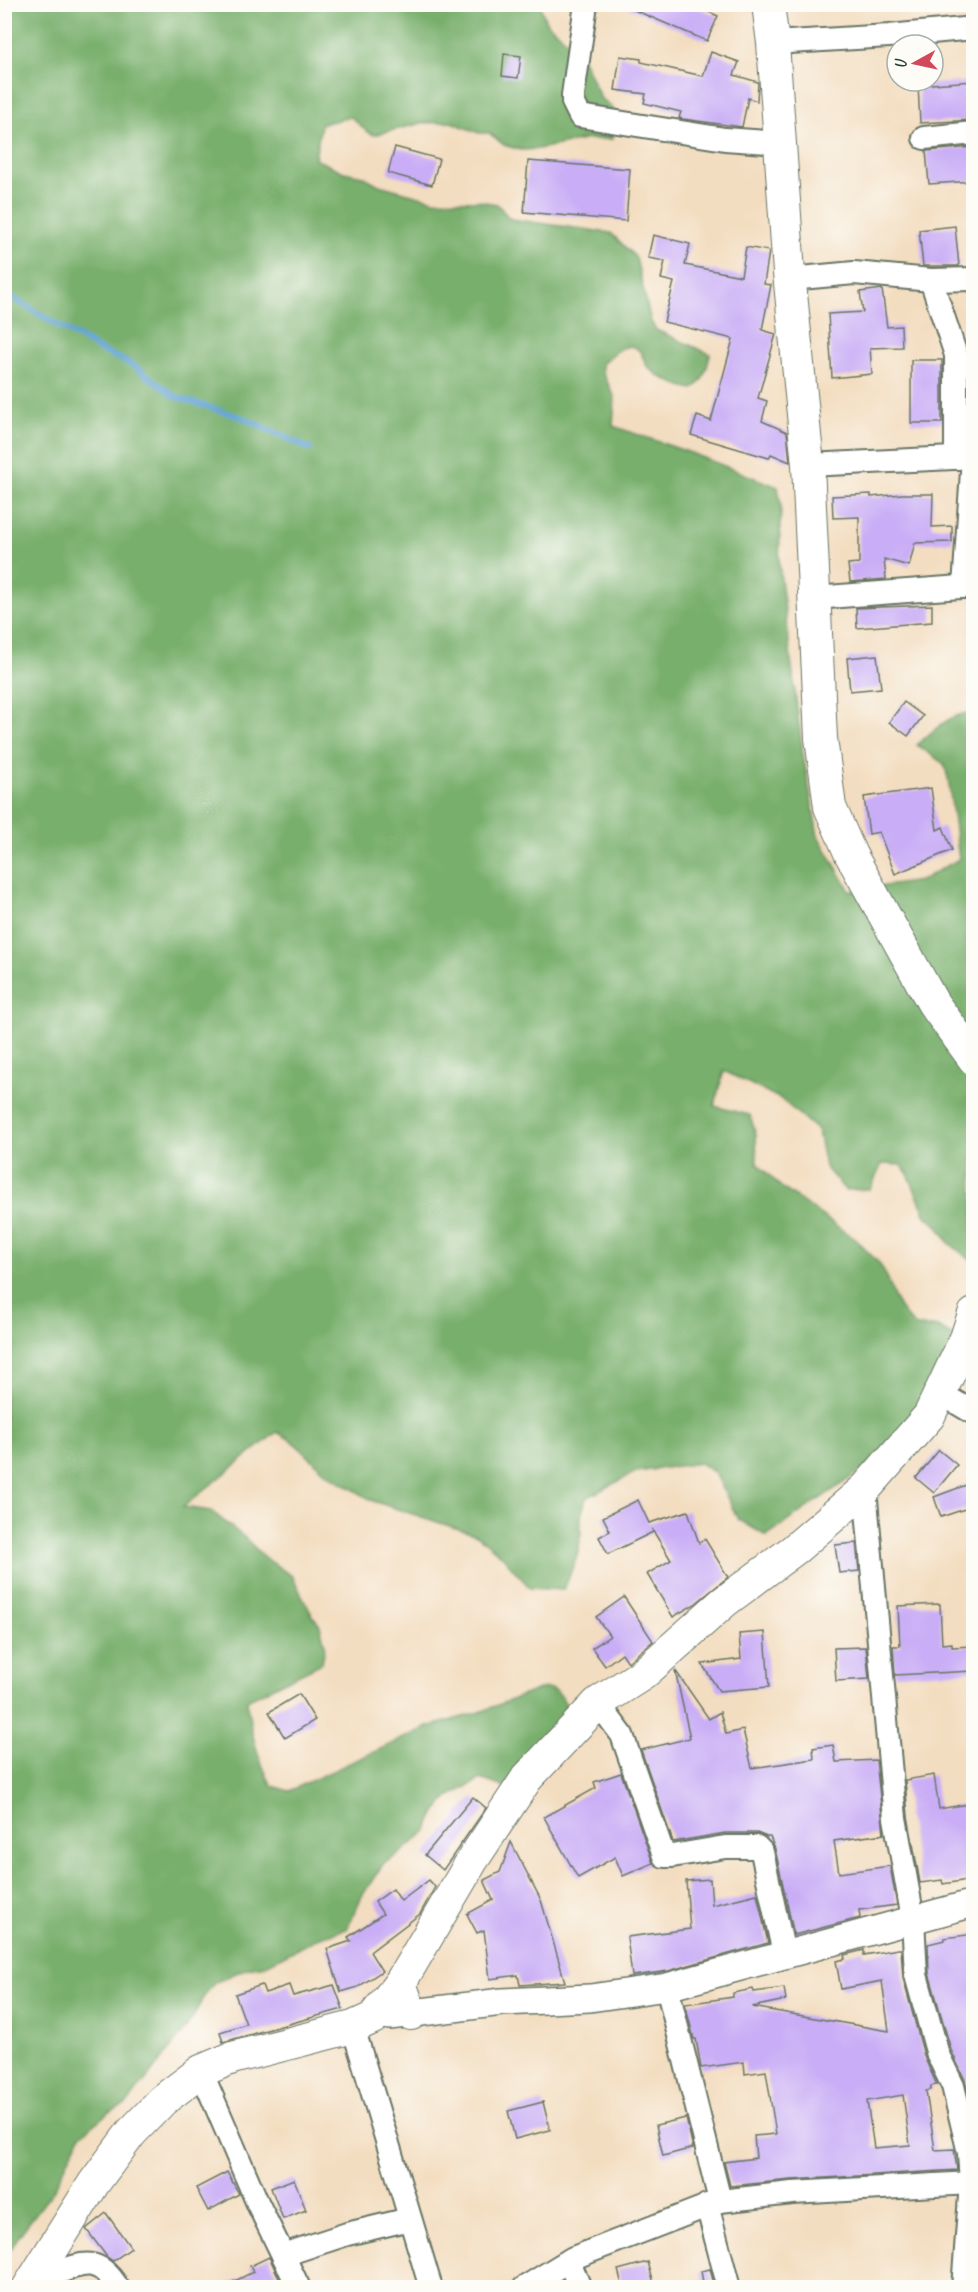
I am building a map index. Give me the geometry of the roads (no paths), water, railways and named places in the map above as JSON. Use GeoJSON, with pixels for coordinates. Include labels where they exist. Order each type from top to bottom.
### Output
{"type":"FeatureCollection","features":[{"type":"Feature","properties":{"kind":"main road"},"geometry":{"type":"LineString","coordinates":[[763,6],[773,43],[790,279],[808,465],[821,738],[830,807],[851,855],[933,1003],[974,1059]]}},
{"type":"Feature","properties":{"kind":"main road"},"geometry":{"type":"LineString","coordinates":[[32,2280],[94,2183],[131,2133],[164,2100],[201,2071],[232,2058],[363,2022],[400,1983],[473,1859],[527,1778],[598,1703],[643,1674],[724,1602],[795,1549],[865,1489],[929,1416],[966,1338],[974,1314]]}},
{"type":"Feature","properties":{"kind":"main road"},"geometry":{"type":"LineString","coordinates":[[400,1983],[411,2013]]}},
{"type":"Feature","properties":{"kind":"street"},"geometry":{"type":"LineString","coordinates":[[586,4],[573,95],[573,102],[580,117],[725,139],[780,143]]}},
{"type":"Feature","properties":{"kind":"street"},"geometry":{"type":"LineString","coordinates":[[773,43],[889,36],[974,27]]}},
{"type":"Feature","properties":{"kind":"street"},"geometry":{"type":"LineString","coordinates":[[924,138],[974,133]]}},
{"type":"Feature","properties":{"kind":"street"},"geometry":{"type":"LineString","coordinates":[[790,279],[854,273],[931,280],[974,279]]}},
{"type":"Feature","properties":{"kind":"street"},"geometry":{"type":"LineString","coordinates":[[814,598],[969,587],[968,457],[957,355],[931,280]]}},
{"type":"Feature","properties":{"kind":"street"},"geometry":{"type":"LineString","coordinates":[[808,465],[968,457]]}},
{"type":"Feature","properties":{"kind":"street"},"geometry":{"type":"LineString","coordinates":[[940,1393],[974,1413]]}},
{"type":"Feature","properties":{"kind":"street"},"geometry":{"type":"LineString","coordinates":[[865,1489],[896,1818],[913,1919],[916,1975],[938,2055],[953,2086],[969,2152],[971,2182],[963,2288]]}},
{"type":"Feature","properties":{"kind":"street"},"geometry":{"type":"LineString","coordinates":[[598,1703],[622,1736],[664,1856],[724,1847],[757,1847],[762,1852],[784,1954]]}},
{"type":"Feature","properties":{"kind":"street"},"geometry":{"type":"LineString","coordinates":[[431,2288],[410,2219],[363,2022],[411,2013],[502,2002],[590,1998],[667,1987],[974,1903]]}},
{"type":"Feature","properties":{"kind":"street"},"geometry":{"type":"LineString","coordinates":[[667,1987],[714,2203],[729,2288]]}},
{"type":"Feature","properties":{"kind":"street"},"geometry":{"type":"LineString","coordinates":[[201,2071],[229,2140],[299,2288]]}},
{"type":"Feature","properties":{"kind":"street"},"geometry":{"type":"LineString","coordinates":[[524,2288],[569,2260],[714,2203],[792,2193],[971,2182]]}},
{"type":"Feature","properties":{"kind":"street"},"geometry":{"type":"LineString","coordinates":[[283,2255],[347,2234],[410,2219]]}},
{"type":"Feature","properties":{"kind":"street"},"geometry":{"type":"LineString","coordinates":[[569,2260],[580,2288]]}},
{"type":"Feature","properties":{"kind":"street"},"geometry":{"type":"LineString","coordinates":[[32,2280],[47,2277],[66,2268],[89,2264],[99,2266],[110,2275],[118,2288]]}},
{"type":"Feature","properties":{"kind":"waterway"},"geometry":{"type":"LineString","coordinates":[[4,293],[100,350],[133,365],[176,397],[244,418],[310,449]]}}]}
